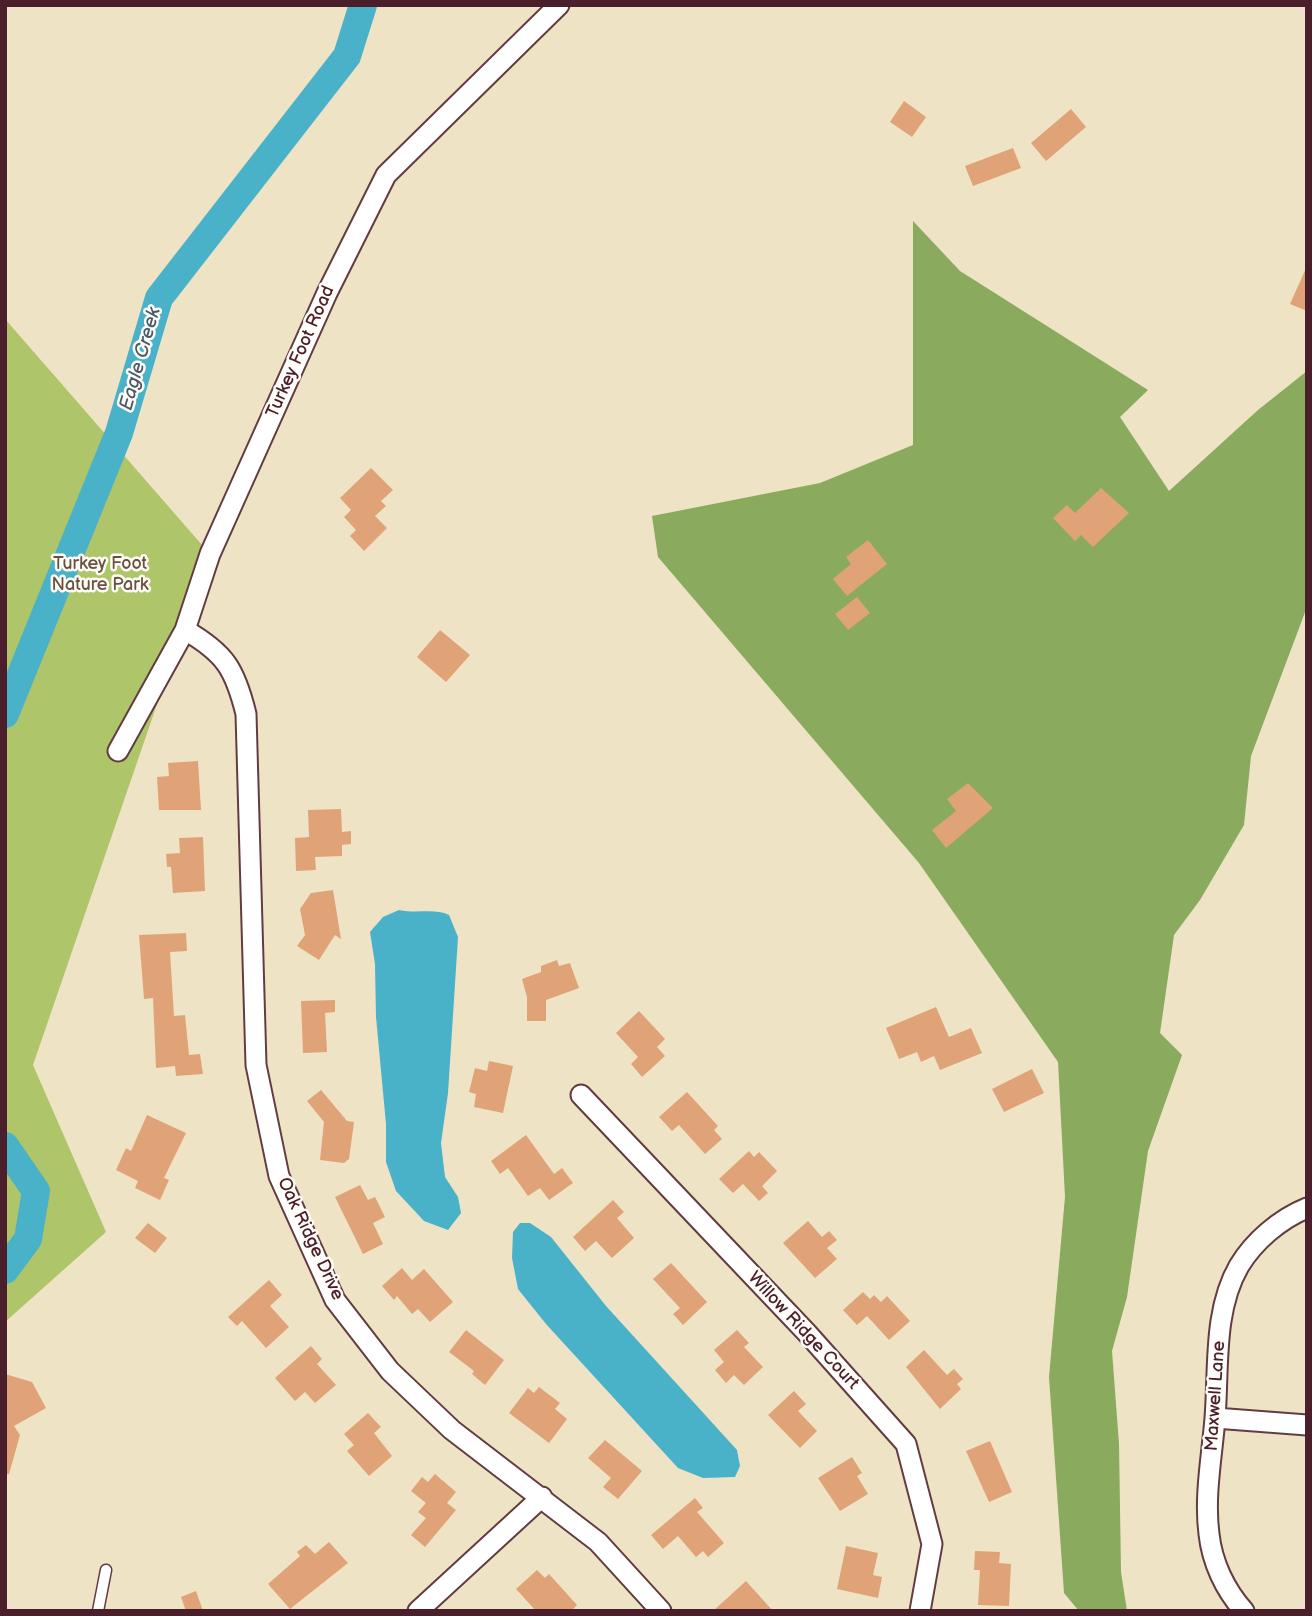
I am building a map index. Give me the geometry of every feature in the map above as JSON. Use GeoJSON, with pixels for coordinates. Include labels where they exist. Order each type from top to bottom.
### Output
{"type":"FeatureCollection","features":[{"type":"Feature","properties":{"kind":"street","name":"Turkey Foot Road"},"geometry":{"type":"LineString","coordinates":[[118,751],[185,630],[210,554],[327,293],[386,175],[558,5]]}},
{"type":"Feature","properties":{"kind":"street","name":"Oak Ridge Drive"},"geometry":{"type":"LineString","coordinates":[[185,630],[210,645],[230,665],[246,713],[256,1065],[279,1176],[335,1300],[390,1370],[452,1430],[598,1542],[661,1611]]}},
{"type":"Feature","properties":{"kind":"street","name":"Willow Ridge Court"},"geometry":{"type":"LineString","coordinates":[[581,1095],[807,1333],[906,1444],[932,1544],[920,1611]]}},
{"type":"Feature","properties":{"kind":"street","name":"Maxwell Lane"},"geometry":{"type":"LineString","coordinates":[[1244,1611],[1226,1586],[1209,1537],[1207,1508],[1222,1312],[1240,1266],[1274,1226],[1307,1208]]}},
{"type":"Feature","properties":{"kind":"street"},"geometry":{"type":"LineString","coordinates":[[1215,1418],[1307,1424]]}},
{"type":"Feature","properties":{"kind":"street"},"geometry":{"type":"LineString","coordinates":[[418,1611],[542,1497]]}},
{"type":"Feature","properties":{"kind":"lane"},"geometry":{"type":"LineString","coordinates":[[98,1611],[106,1570]]}},
{"type":"Feature","properties":{"kind":"green space"},"geometry":{"type":"Polygon","coordinates":[[[913,221],[960,271],[1148,390],[1120,417],[1169,491],[1258,410],[1307,371],[1307,607],[1251,756],[1244,825],[1200,900],[1174,935],[1160,1033],[1182,1055],[1148,1151],[1127,1297],[1112,1351],[1119,1444],[1121,1572],[1127,1611],[1079,1611],[1064,1593],[1049,1377],[1065,1197],[1058,1062],[919,863],[658,557],[652,516],[820,483],[913,445],[913,221]]]}},
{"type":"Feature","properties":{"kind":"green space","name":"Turkey Foot Nature Park"},"geometry":{"type":"Polygon","coordinates":[[[5,319],[209,553],[33,1065],[106,1232],[5,1322],[5,319]]]}},
{"type":"Feature","properties":{"kind":"water"},"geometry":{"type":"Polygon","coordinates":[[[399,910],[449,915],[458,937],[448,1093],[441,1143],[445,1177],[458,1197],[461,1213],[448,1230],[424,1221],[396,1191],[386,1162],[386,1124],[376,1017],[375,964],[370,932],[383,917],[399,910]]]}},
{"type":"Feature","properties":{"kind":"water"},"geometry":{"type":"Polygon","coordinates":[[[520,1223],[530,1223],[551,1237],[606,1306],[737,1450],[740,1466],[735,1477],[703,1478],[678,1468],[546,1324],[518,1289],[512,1258],[513,1232],[520,1223]]]}},
{"type":"Feature","properties":{"kind":"building"},"geometry":{"type":"Polygon","coordinates":[[[904,101],[926,117],[912,137],[890,122],[904,101]]]}},
{"type":"Feature","properties":{"kind":"building"},"geometry":{"type":"Polygon","coordinates":[[[1071,109],[1086,127],[1046,161],[1031,143],[1071,109]]]}},
{"type":"Feature","properties":{"kind":"building"},"geometry":{"type":"Polygon","coordinates":[[[1013,148],[1021,168],[973,186],[965,166],[1013,148]]]}},
{"type":"Feature","properties":{"kind":"building"},"geometry":{"type":"Polygon","coordinates":[[[1307,266],[1307,311],[1290,304],[1307,266]]]}},
{"type":"Feature","properties":{"kind":"building"},"geometry":{"type":"Polygon","coordinates":[[[371,468],[393,490],[381,501],[386,506],[375,516],[387,528],[364,551],[350,536],[356,530],[344,517],[351,510],[340,498],[371,468]]]}},
{"type":"Feature","properties":{"kind":"building"},"geometry":{"type":"Polygon","coordinates":[[[1101,488],[1129,513],[1093,547],[1081,535],[1075,541],[1053,518],[1067,505],[1075,513],[1101,488]]]}},
{"type":"Feature","properties":{"kind":"building"},"geometry":{"type":"Polygon","coordinates":[[[868,540],[887,564],[847,596],[833,579],[851,564],[846,557],[868,540]]]}},
{"type":"Feature","properties":{"kind":"building"},"geometry":{"type":"Polygon","coordinates":[[[857,597],[870,613],[848,630],[835,614],[857,597]]]}},
{"type":"Feature","properties":{"kind":"building"},"geometry":{"type":"Polygon","coordinates":[[[440,630],[470,655],[446,682],[417,657],[440,630]]]}},
{"type":"Feature","properties":{"kind":"building"},"geometry":{"type":"Polygon","coordinates":[[[198,761],[201,810],[159,810],[157,777],[169,776],[168,763],[198,761]]]}},
{"type":"Feature","properties":{"kind":"building"},"geometry":{"type":"Polygon","coordinates":[[[968,783],[993,808],[946,848],[932,830],[956,811],[947,799],[968,783]]]}},
{"type":"Feature","properties":{"kind":"building"},"geometry":{"type":"Polygon","coordinates":[[[341,809],[342,832],[351,831],[351,844],[342,845],[342,856],[315,857],[316,870],[296,871],[295,838],[309,837],[308,810],[341,809]]]}},
{"type":"Feature","properties":{"kind":"building"},"geometry":{"type":"Polygon","coordinates":[[[203,837],[205,891],[173,893],[171,867],[167,867],[166,854],[180,853],[179,838],[203,837]]]}},
{"type":"Feature","properties":{"kind":"building"},"geometry":{"type":"Polygon","coordinates":[[[333,890],[341,939],[335,935],[319,960],[297,946],[305,935],[300,909],[311,893],[333,890]]]}},
{"type":"Feature","properties":{"kind":"building"},"geometry":{"type":"Polygon","coordinates":[[[186,933],[187,951],[170,952],[174,1016],[185,1015],[189,1055],[200,1054],[203,1074],[176,1076],[175,1066],[156,1068],[153,998],[144,999],[139,935],[186,933]]]}},
{"type":"Feature","properties":{"kind":"building"},"geometry":{"type":"Polygon","coordinates":[[[557,960],[559,966],[570,963],[579,988],[546,1000],[546,1021],[527,1021],[527,997],[522,979],[541,972],[541,966],[557,960]]]}},
{"type":"Feature","properties":{"kind":"building"},"geometry":{"type":"Polygon","coordinates":[[[335,1000],[335,1012],[325,1013],[327,1052],[303,1053],[301,1001],[335,1000]]]}},
{"type":"Feature","properties":{"kind":"building"},"geometry":{"type":"Polygon","coordinates":[[[936,1007],[949,1037],[971,1028],[982,1053],[940,1070],[934,1056],[921,1062],[917,1052],[899,1059],[886,1028],[936,1007]]]}},
{"type":"Feature","properties":{"kind":"building"},"geometry":{"type":"Polygon","coordinates":[[[639,1011],[665,1039],[657,1047],[665,1056],[642,1077],[631,1064],[638,1057],[616,1033],[639,1011]]]}},
{"type":"Feature","properties":{"kind":"building"},"geometry":{"type":"Polygon","coordinates":[[[489,1061],[513,1066],[503,1113],[474,1107],[476,1094],[469,1092],[475,1068],[487,1071],[489,1061]]]}},
{"type":"Feature","properties":{"kind":"building"},"geometry":{"type":"Polygon","coordinates":[[[1032,1069],[1044,1093],[1004,1112],[992,1089],[1032,1069]]]}},
{"type":"Feature","properties":{"kind":"building"},"geometry":{"type":"Polygon","coordinates":[[[321,1090],[347,1121],[354,1122],[349,1159],[344,1163],[320,1160],[324,1122],[307,1101],[321,1090]]]}},
{"type":"Feature","properties":{"kind":"building"},"geometry":{"type":"Polygon","coordinates":[[[687,1092],[718,1126],[714,1130],[722,1139],[705,1154],[679,1125],[672,1131],[659,1117],[687,1092]]]}},
{"type":"Feature","properties":{"kind":"building"},"geometry":{"type":"Polygon","coordinates":[[[147,1115],[186,1133],[164,1178],[169,1180],[160,1200],[135,1188],[138,1181],[116,1170],[126,1148],[131,1151],[147,1115]]]}},
{"type":"Feature","properties":{"kind":"building"},"geometry":{"type":"Polygon","coordinates":[[[526,1135],[554,1174],[562,1168],[573,1183],[549,1200],[540,1188],[528,1196],[508,1168],[500,1174],[491,1161],[526,1135]]]}},
{"type":"Feature","properties":{"kind":"building"},"geometry":{"type":"Polygon","coordinates":[[[749,1151],[754,1157],[759,1152],[777,1171],[762,1186],[768,1193],[759,1201],[743,1184],[733,1193],[719,1179],[749,1151]]]}},
{"type":"Feature","properties":{"kind":"building"},"geometry":{"type":"Polygon","coordinates":[[[360,1185],[368,1200],[375,1197],[385,1217],[373,1223],[383,1244],[363,1254],[335,1197],[360,1185]]]}},
{"type":"Feature","properties":{"kind":"building"},"geometry":{"type":"Polygon","coordinates":[[[613,1200],[624,1212],[617,1218],[634,1238],[612,1258],[596,1241],[585,1251],[573,1237],[613,1200]]]}},
{"type":"Feature","properties":{"kind":"building"},"geometry":{"type":"Polygon","coordinates":[[[808,1221],[822,1237],[829,1231],[837,1240],[827,1248],[837,1259],[815,1278],[783,1243],[808,1221]]]}},
{"type":"Feature","properties":{"kind":"building"},"geometry":{"type":"Polygon","coordinates":[[[148,1223],[167,1238],[155,1253],[135,1238],[148,1223]]]}},
{"type":"Feature","properties":{"kind":"building"},"geometry":{"type":"Polygon","coordinates":[[[671,1263],[707,1302],[683,1325],[673,1314],[680,1308],[653,1279],[671,1263]]]}},
{"type":"Feature","properties":{"kind":"building"},"geometry":{"type":"Polygon","coordinates":[[[402,1268],[412,1280],[424,1269],[453,1302],[430,1322],[418,1309],[412,1314],[397,1296],[394,1300],[382,1286],[402,1268]]]}},
{"type":"Feature","properties":{"kind":"building"},"geometry":{"type":"Polygon","coordinates":[[[269,1280],[282,1295],[270,1306],[289,1327],[266,1348],[242,1321],[237,1326],[228,1317],[269,1280]]]}},
{"type":"Feature","properties":{"kind":"building"},"geometry":{"type":"Polygon","coordinates":[[[863,1292],[870,1299],[874,1295],[881,1302],[887,1296],[910,1321],[889,1340],[867,1316],[857,1325],[843,1310],[863,1292]]]}},
{"type":"Feature","properties":{"kind":"building"},"geometry":{"type":"Polygon","coordinates":[[[466,1330],[504,1360],[485,1385],[472,1374],[474,1371],[449,1352],[466,1330]]]}},
{"type":"Feature","properties":{"kind":"building"},"geometry":{"type":"Polygon","coordinates":[[[737,1330],[749,1343],[744,1347],[763,1367],[744,1385],[734,1375],[726,1383],[715,1370],[724,1362],[714,1350],[737,1330]]]}},
{"type":"Feature","properties":{"kind":"building"},"geometry":{"type":"Polygon","coordinates":[[[311,1346],[322,1359],[317,1364],[336,1385],[315,1403],[305,1392],[295,1401],[275,1378],[311,1346]]]}},
{"type":"Feature","properties":{"kind":"building"},"geometry":{"type":"Polygon","coordinates":[[[924,1350],[947,1375],[954,1369],[963,1379],[957,1384],[961,1389],[940,1409],[906,1367],[924,1350]]]}},
{"type":"Feature","properties":{"kind":"building"},"geometry":{"type":"Polygon","coordinates":[[[5,1374],[32,1382],[46,1408],[14,1426],[20,1435],[9,1474],[5,1474],[5,1374]]]}},
{"type":"Feature","properties":{"kind":"building"},"geometry":{"type":"Polygon","coordinates":[[[539,1387],[560,1403],[555,1409],[567,1419],[549,1443],[509,1413],[528,1388],[534,1393],[539,1387]]]}},
{"type":"Feature","properties":{"kind":"building"},"geometry":{"type":"Polygon","coordinates":[[[794,1391],[806,1404],[798,1411],[817,1431],[800,1448],[768,1415],[794,1391]]]}},
{"type":"Feature","properties":{"kind":"building"},"geometry":{"type":"Polygon","coordinates":[[[368,1413],[381,1427],[374,1433],[392,1456],[369,1476],[347,1451],[354,1445],[344,1434],[368,1413]]]}},
{"type":"Feature","properties":{"kind":"building"},"geometry":{"type":"Polygon","coordinates":[[[605,1440],[642,1471],[618,1499],[603,1487],[611,1478],[588,1458],[605,1440]]]}},
{"type":"Feature","properties":{"kind":"building"},"geometry":{"type":"Polygon","coordinates":[[[990,1441],[1012,1492],[989,1502],[966,1451],[990,1441]]]}},
{"type":"Feature","properties":{"kind":"building"},"geometry":{"type":"Polygon","coordinates":[[[852,1457],[862,1473],[857,1476],[868,1494],[840,1511],[818,1478],[852,1457]]]}},
{"type":"Feature","properties":{"kind":"building"},"geometry":{"type":"Polygon","coordinates":[[[435,1474],[456,1492],[447,1503],[456,1510],[425,1547],[411,1535],[426,1518],[418,1512],[426,1503],[411,1491],[422,1477],[428,1482],[435,1474]]]}},
{"type":"Feature","properties":{"kind":"building"},"geometry":{"type":"Polygon","coordinates":[[[695,1498],[703,1508],[697,1512],[724,1543],[708,1557],[703,1551],[696,1557],[678,1536],[663,1549],[651,1535],[695,1498]]]}},
{"type":"Feature","properties":{"kind":"building"},"geometry":{"type":"Polygon","coordinates":[[[329,1542],[348,1563],[290,1609],[268,1584],[300,1556],[297,1552],[306,1545],[315,1554],[329,1542]]]}},
{"type":"Feature","properties":{"kind":"building"},"geometry":{"type":"Polygon","coordinates":[[[846,1546],[878,1553],[873,1575],[882,1577],[878,1598],[837,1589],[846,1546]]]}},
{"type":"Feature","properties":{"kind":"building"},"geometry":{"type":"Polygon","coordinates":[[[975,1551],[1000,1552],[999,1563],[1011,1564],[1009,1606],[978,1605],[980,1570],[974,1570],[975,1551]]]}},
{"type":"Feature","properties":{"kind":"building"},"geometry":{"type":"Polygon","coordinates":[[[537,1570],[545,1578],[549,1574],[577,1605],[571,1611],[536,1611],[516,1589],[537,1570]]]}},
{"type":"Feature","properties":{"kind":"building"},"geometry":{"type":"Polygon","coordinates":[[[746,1581],[773,1611],[713,1611],[746,1581]]]}},
{"type":"Feature","properties":{"kind":"building"},"geometry":{"type":"Polygon","coordinates":[[[196,1591],[203,1611],[186,1611],[181,1597],[196,1591]]]}},
{"type":"Feature","properties":{"kind":"waterway","name":"Eagle Creek"},"geometry":{"type":"LineString","coordinates":[[5,714],[119,433],[159,298],[347,56],[363,5]]}},
{"type":"Feature","properties":{"kind":"waterway","name":"Eagle Creek"},"geometry":{"type":"LineString","coordinates":[[5,1146],[36,1191],[28,1239],[5,1270]]}}]}
